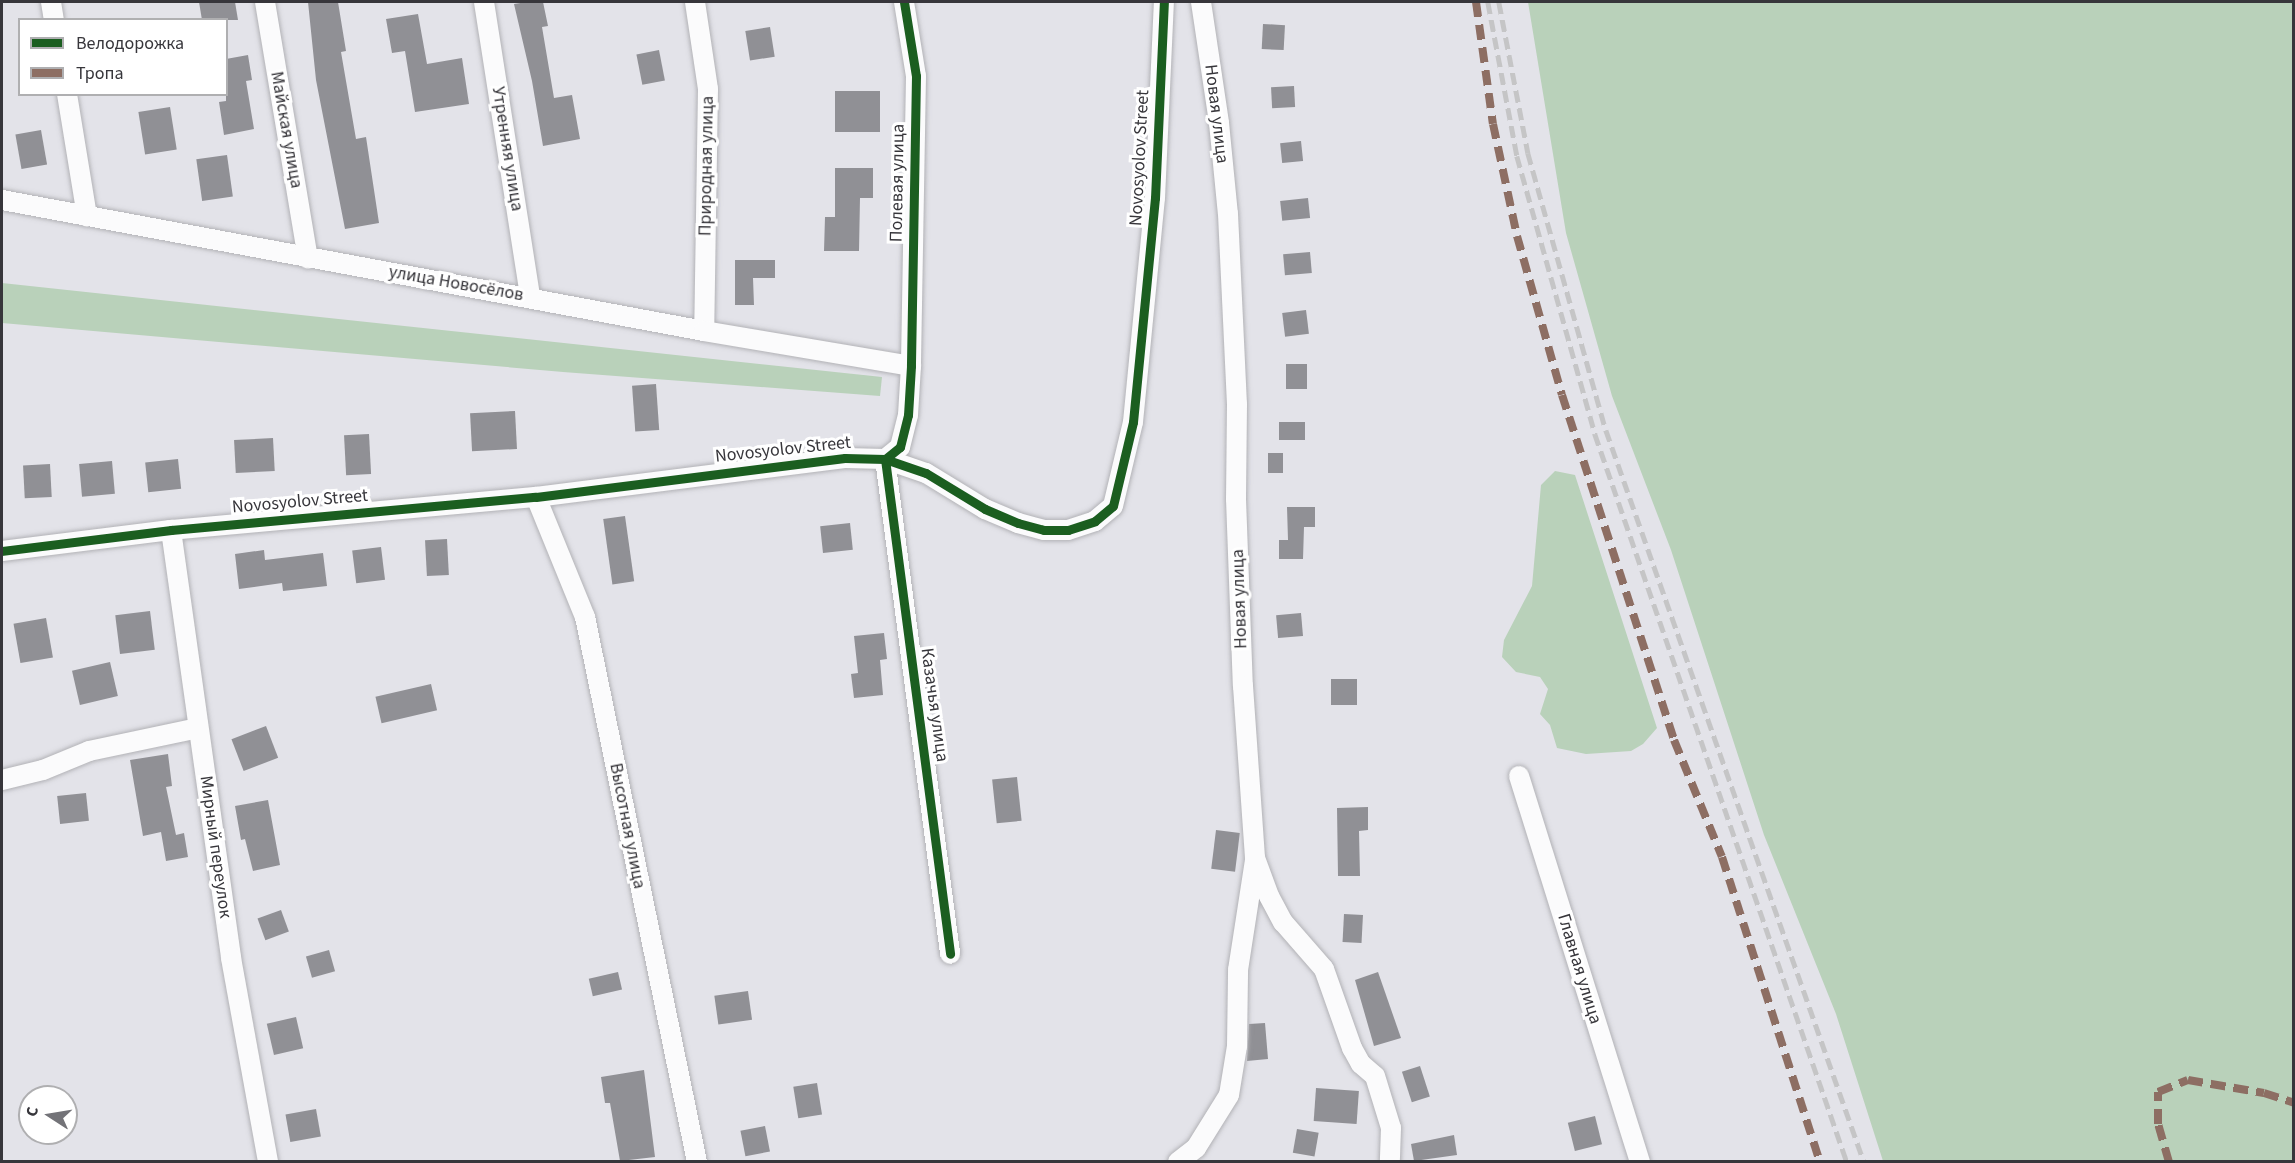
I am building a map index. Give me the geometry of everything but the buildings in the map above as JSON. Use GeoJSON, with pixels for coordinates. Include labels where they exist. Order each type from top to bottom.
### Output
{"type":"FeatureCollection","features":[{"type":"Feature","properties":{"kind":"street"},"geometry":{"type":"LineString","coordinates":[[51,2],[54,18]]}},
{"type":"Feature","properties":{"kind":"street","name":"Майская улица"},"geometry":{"type":"LineString","coordinates":[[265,2],[308,258]]}},
{"type":"Feature","properties":{"kind":"street","name":"Утренняя улица"},"geometry":{"type":"LineString","coordinates":[[483,2],[530,297]]}},
{"type":"Feature","properties":{"kind":"street","name":"Природная улица"},"geometry":{"type":"LineString","coordinates":[[695,2],[708,88],[704,331]]}},
{"type":"Feature","properties":{"kind":"street","name":"Полевая улица"},"geometry":{"type":"LineString","coordinates":[[885,459],[900,447],[908,415],[916,76],[904,2]]}},
{"type":"Feature","properties":{"kind":"street","name":"Novosyolov Street"},"geometry":{"type":"LineString","coordinates":[[2,551],[171,530],[536,497],[845,458],[885,459],[926,473],[985,509],[1018,524],[1044,530],[1068,530],[1095,521],[1113,506],[1133,422],[1155,198],[1164,2]]}},
{"type":"Feature","properties":{"kind":"street","name":"Новая улица"},"geometry":{"type":"LineString","coordinates":[[1201,2],[1219,123],[1228,214],[1237,404],[1236,499],[1243,686],[1255,858],[1269,896],[1283,922],[1324,969],[1352,1048],[1361,1064],[1375,1076],[1391,1128],[1390,1161]]}},
{"type":"Feature","properties":{"kind":"street"},"geometry":{"type":"LineString","coordinates":[[67,96],[87,216]]}},
{"type":"Feature","properties":{"kind":"street","name":"улица Новосёлов"},"geometry":{"type":"LineString","coordinates":[[2,200],[704,331],[910,366]]}},
{"type":"Feature","properties":{"kind":"street","name":"Казачья улица"},"geometry":{"type":"LineString","coordinates":[[885,459],[950,954]]}},
{"type":"Feature","properties":{"kind":"street","name":"Высотная улица"},"geometry":{"type":"LineString","coordinates":[[536,497],[585,617],[697,1161]]}},
{"type":"Feature","properties":{"kind":"street","name":"Мирный переулок"},"geometry":{"type":"LineString","coordinates":[[171,530],[231,958],[268,1161]]}},
{"type":"Feature","properties":{"kind":"street"},"geometry":{"type":"LineString","coordinates":[[2,780],[44,770],[89,751],[198,728]]}},
{"type":"Feature","properties":{"kind":"street","name":"Главная улица"},"geometry":{"type":"LineString","coordinates":[[1519,776],[1640,1161]]}},
{"type":"Feature","properties":{"kind":"street"},"geometry":{"type":"LineString","coordinates":[[1178,1161],[1196,1148],[1229,1095],[1237,1046],[1238,970],[1255,858]]}},
{"type":"Feature","properties":{"kind":"green space"},"geometry":{"type":"Polygon","coordinates":[[[1528,2],[2293,2],[2293,1161],[1883,1161],[1836,1014],[1764,835],[1671,550],[1612,396],[1566,233],[1528,2]]]}},
{"type":"Feature","properties":{"kind":"green space"},"geometry":{"type":"Polygon","coordinates":[[[2,283],[882,377],[880,396],[563,372],[2,323],[2,283]]]}},
{"type":"Feature","properties":{"kind":"green space"},"geometry":{"type":"Polygon","coordinates":[[[1555,471],[1575,475],[1657,728],[1643,744],[1631,751],[1586,754],[1557,748],[1550,725],[1540,714],[1548,689],[1540,677],[1516,672],[1502,657],[1504,640],[1532,586],[1541,485],[1555,471]]]}},
{"type":"Feature","properties":{"kind":"railway"},"geometry":{"type":"LineString","coordinates":[[1488,2],[1517,156],[1595,434],[1847,1162]]}},
{"type":"Feature","properties":{"kind":"railway"},"geometry":{"type":"LineString","coordinates":[[1499,2],[1528,153],[1606,430],[1864,1162]]}},
{"type":"Feature","properties":{"kind":"marked path"},"geometry":{"type":"LineString","coordinates":[[1476,2],[1493,124],[1517,236],[1562,395],[1674,740],[1722,857],[1820,1162]]}},
{"type":"Feature","properties":{"kind":"marked path"},"geometry":{"type":"LineString","coordinates":[[2169,1162],[2158,1124],[2158,1092],[2188,1080],[2264,1093],[2294,1103]]}},
{"type":"Feature","properties":{"kind":"cycle path"},"geometry":{"type":"LineString","coordinates":[[904,2],[916,76],[911,366],[908,415],[900,447],[885,459],[950,954]]}},
{"type":"Feature","properties":{"kind":"cycle path"},"geometry":{"type":"LineString","coordinates":[[2,551],[171,530],[536,497],[845,458],[885,459],[926,473],[985,509],[1018,523],[1044,530],[1068,530],[1095,521],[1113,506],[1133,422],[1155,198],[1164,2]]}}]}
